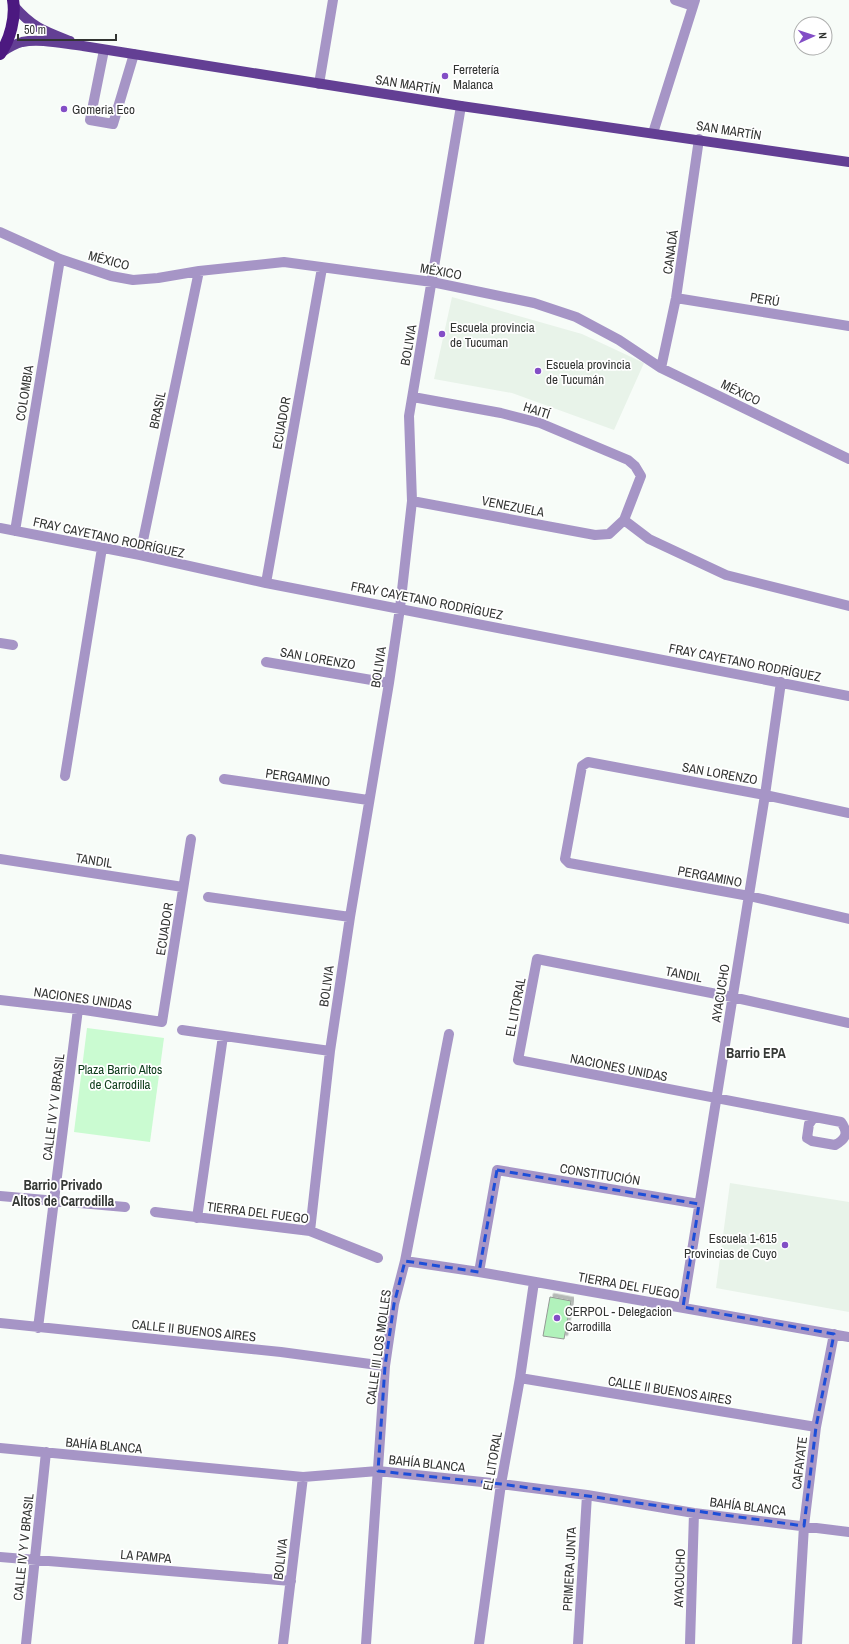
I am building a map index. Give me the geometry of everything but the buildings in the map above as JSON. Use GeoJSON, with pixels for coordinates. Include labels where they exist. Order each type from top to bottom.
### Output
{"type":"FeatureCollection","features":[{"type":"Feature","properties":{"kind":"highway"},"geometry":{"type":"LineString","coordinates":[[1,53],[11,30],[14,3]]}},
{"type":"Feature","properties":{"kind":"main road","name":"SAN MARTÍN"},"geometry":{"type":"LineString","coordinates":[[14,3],[25,19],[33,26],[83,46]]}},
{"type":"Feature","properties":{"kind":"main road","name":"SAN MARTÍN"},"geometry":{"type":"LineString","coordinates":[[1,53],[12,46],[23,42],[40,41],[83,46],[461,106],[699,139],[849,162]]}},
{"type":"Feature","properties":{"kind":"street"},"geometry":{"type":"LineString","coordinates":[[319,84],[333,0]]}},
{"type":"Feature","properties":{"kind":"street"},"geometry":{"type":"LineString","coordinates":[[653,133],[694,3],[675,0]]}},
{"type":"Feature","properties":{"kind":"street"},"geometry":{"type":"LineString","coordinates":[[104,50],[90,120],[113,124],[134,54]]}},
{"type":"Feature","properties":{"kind":"street","name":"BOLIVIA"},"geometry":{"type":"LineString","coordinates":[[310,1231],[330,1051],[368,800],[389,683],[400,608],[412,501],[409,416],[461,106]]}},
{"type":"Feature","properties":{"kind":"street","name":"CANADÁ"},"geometry":{"type":"LineString","coordinates":[[661,368],[676,298],[699,139]]}},
{"type":"Feature","properties":{"kind":"street","name":"MÉXICO"},"geometry":{"type":"LineString","coordinates":[[0,232],[60,259],[111,276],[133,280],[284,262],[432,282],[534,303],[576,316],[619,340],[661,368],[849,459]]}},
{"type":"Feature","properties":{"kind":"street","name":"COLOMBIA"},"geometry":{"type":"LineString","coordinates":[[15,531],[60,259]]}},
{"type":"Feature","properties":{"kind":"street","name":"ECUADOR"},"geometry":{"type":"LineString","coordinates":[[266,583],[322,268]]}},
{"type":"Feature","properties":{"kind":"street","name":"BRASIL"},"geometry":{"type":"LineString","coordinates":[[140,555],[199,271]]}},
{"type":"Feature","properties":{"kind":"street","name":"PERÚ"},"geometry":{"type":"LineString","coordinates":[[676,298],[849,326]]}},
{"type":"Feature","properties":{"kind":"street","name":"HAITÍ"},"geometry":{"type":"LineString","coordinates":[[413,397],[501,413],[540,423],[628,460],[636,466],[641,476],[624,520]]}},
{"type":"Feature","properties":{"kind":"street","name":"VENEZUELA"},"geometry":{"type":"LineString","coordinates":[[412,501],[595,535],[608,534],[624,520]]}},
{"type":"Feature","properties":{"kind":"street"},"geometry":{"type":"LineString","coordinates":[[624,520],[649,540],[726,575],[849,606]]}},
{"type":"Feature","properties":{"kind":"street","name":"FRAY CAYETANO RODRÍGUEZ"},"geometry":{"type":"LineString","coordinates":[[0,528],[140,555],[266,583],[849,696]]}},
{"type":"Feature","properties":{"kind":"street"},"geometry":{"type":"LineString","coordinates":[[65,776],[102,548]]}},
{"type":"Feature","properties":{"kind":"street"},"geometry":{"type":"LineString","coordinates":[[0,643],[13,645]]}},
{"type":"Feature","properties":{"kind":"street","name":"SAN LORENZO"},"geometry":{"type":"LineString","coordinates":[[266,662],[389,683]]}},
{"type":"Feature","properties":{"kind":"street","name":"AYACUCHO"},"geometry":{"type":"LineString","coordinates":[[683,1307],[765,794],[781,682]]}},
{"type":"Feature","properties":{"kind":"street","name":"SAN LORENZO"},"geometry":{"type":"LineString","coordinates":[[566,861],[582,766],[588,762],[765,794],[849,813]]}},
{"type":"Feature","properties":{"kind":"street","name":"PERGAMINO"},"geometry":{"type":"LineString","coordinates":[[224,779],[368,800]]}},
{"type":"Feature","properties":{"kind":"street","name":"ECUADOR"},"geometry":{"type":"LineString","coordinates":[[162,1022],[191,839]]}},
{"type":"Feature","properties":{"kind":"street","name":"TANDIL"},"geometry":{"type":"LineString","coordinates":[[0,859],[183,887]]}},
{"type":"Feature","properties":{"kind":"street","name":"PERGAMINO"},"geometry":{"type":"LineString","coordinates":[[566,861],[569,863],[749,896],[849,919]]}},
{"type":"Feature","properties":{"kind":"street"},"geometry":{"type":"LineString","coordinates":[[208,897],[350,917]]}},
{"type":"Feature","properties":{"kind":"street","name":"TANDIL"},"geometry":{"type":"LineString","coordinates":[[537,959],[732,997],[849,1023]]}},
{"type":"Feature","properties":{"kind":"street","name":"EL LITORAL"},"geometry":{"type":"LineString","coordinates":[[518,1060],[537,959]]}},
{"type":"Feature","properties":{"kind":"street","name":"NACIONES UNIDAS"},"geometry":{"type":"LineString","coordinates":[[0,1000],[78,1009],[162,1022]]}},
{"type":"Feature","properties":{"kind":"street","name":"CALLE IV Y V BRASIL"},"geometry":{"type":"LineString","coordinates":[[38,1328],[78,1009]]}},
{"type":"Feature","properties":{"kind":"street"},"geometry":{"type":"LineString","coordinates":[[182,1030],[330,1051]]}},
{"type":"Feature","properties":{"kind":"street","name":"CALLE III LOS MOLLES"},"geometry":{"type":"LineString","coordinates":[[366,1644],[386,1366],[394,1304],[405,1261],[449,1034]]}},
{"type":"Feature","properties":{"kind":"street"},"geometry":{"type":"LineString","coordinates":[[197,1218],[223,1036]]}},
{"type":"Feature","properties":{"kind":"street","name":"NACIONES UNIDAS"},"geometry":{"type":"LineString","coordinates":[[518,1060],[814,1117]]}},
{"type":"Feature","properties":{"kind":"street","name":"CONSTITUCIÓN"},"geometry":{"type":"LineString","coordinates":[[479,1272],[497,1170],[699,1204]]}},
{"type":"Feature","properties":{"kind":"street"},"geometry":{"type":"LineString","coordinates":[[0,1196],[125,1207]]}},
{"type":"Feature","properties":{"kind":"street","name":"TIERRA DEL FUEGO"},"geometry":{"type":"LineString","coordinates":[[155,1212],[310,1231],[378,1258]]}},
{"type":"Feature","properties":{"kind":"street","name":"TIERRA DEL FUEGO"},"geometry":{"type":"LineString","coordinates":[[405,1261],[479,1272],[849,1337]]}},
{"type":"Feature","properties":{"kind":"street","name":"EL LITORAL"},"geometry":{"type":"LineString","coordinates":[[479,1644],[501,1484],[520,1378],[534,1282]]}},
{"type":"Feature","properties":{"kind":"street","name":"CALLE II BUENOS AIRES"},"geometry":{"type":"LineString","coordinates":[[0,1323],[281,1352],[386,1366]]}},
{"type":"Feature","properties":{"kind":"street","name":"CAFAYATE"},"geometry":{"type":"LineString","coordinates":[[797,1644],[804,1526],[816,1427],[834,1334]]}},
{"type":"Feature","properties":{"kind":"street","name":"CALLE II BUENOS AIRES"},"geometry":{"type":"LineString","coordinates":[[520,1378],[816,1427]]}},
{"type":"Feature","properties":{"kind":"street","name":"BAHÍA BLANCA"},"geometry":{"type":"LineString","coordinates":[[0,1448],[303,1477],[378,1471],[587,1495],[694,1512],[849,1532]]}},
{"type":"Feature","properties":{"kind":"street","name":"CALLE IV Y V BRASIL"},"geometry":{"type":"LineString","coordinates":[[26,1644],[46,1452]]}},
{"type":"Feature","properties":{"kind":"street","name":"BOLIVIA"},"geometry":{"type":"LineString","coordinates":[[283,1644],[303,1477]]}},
{"type":"Feature","properties":{"kind":"street","name":"PRIMERA JUNTA"},"geometry":{"type":"LineString","coordinates":[[578,1644],[587,1495]]}},
{"type":"Feature","properties":{"kind":"street","name":"AYACUCHO"},"geometry":{"type":"LineString","coordinates":[[690,1644],[694,1512]]}},
{"type":"Feature","properties":{"kind":"street","name":"LA PAMPA"},"geometry":{"type":"LineString","coordinates":[[0,1557],[290,1581]]}},
{"type":"Feature","properties":{"kind":"highlighted area"},"geometry":{"type":"Polygon","coordinates":[[[497,1170],[699,1204],[683,1307],[834,1334],[816,1427],[804,1526],[501,1484],[378,1471],[385,1366],[394,1304],[405,1261],[479,1272],[497,1170]]]}},
{"type":"Feature","properties":{"kind":"shaded area","name":"Escuela provincia de Tucumán"},"geometry":{"type":"Polygon","coordinates":[[[452,297],[582,334],[644,363],[614,430],[512,393],[434,379],[452,297]]]}},
{"type":"Feature","properties":{"kind":"shaded area","name":"Escuela 1-615 Provincias de Cuyo"},"geometry":{"type":"Polygon","coordinates":[[[730,1183],[849,1202],[849,1312],[716,1288],[730,1183]]]}},
{"type":"Feature","properties":{"kind":"green space","name":"Plaza Barrio Altos de Carrodilla"},"geometry":{"type":"Polygon","coordinates":[[[87,1028],[164,1038],[150,1142],[74,1132],[87,1028]]]}},
{"type":"Feature","properties":{"kind":"place","name":"Ferretería Malanca"},"geometry":{"type":"Point","coordinates":[445,76]}},
{"type":"Feature","properties":{"kind":"place","name":"Gomeria Eco"},"geometry":{"type":"Point","coordinates":[64,109]}},
{"type":"Feature","properties":{"kind":"place","name":"Escuela provincia de Tucuman"},"geometry":{"type":"Point","coordinates":[442,334]}},
{"type":"Feature","properties":{"kind":"place","name":"Escuela provincia de Tucumán"},"geometry":{"type":"Point","coordinates":[538,371]}},
{"type":"Feature","properties":{"kind":"place","name":"Escuela 1-615 Provincias de Cuyo"},"geometry":{"type":"Point","coordinates":[785,1245]}},
{"type":"Feature","properties":{"kind":"place","name":"CERPOL - Delegacion Carrodilla"},"geometry":{"type":"Point","coordinates":[557,1318]}},
{"type":"Feature","properties":{"kind":"district","name":"Barrio EPA"},"geometry":{"type":"Point","coordinates":[756,1053]}},
{"type":"Feature","properties":{"kind":"district","name":"Barrio Privado Altos de Carrodilla"},"geometry":{"type":"Point","coordinates":[63,1194]}}]}
